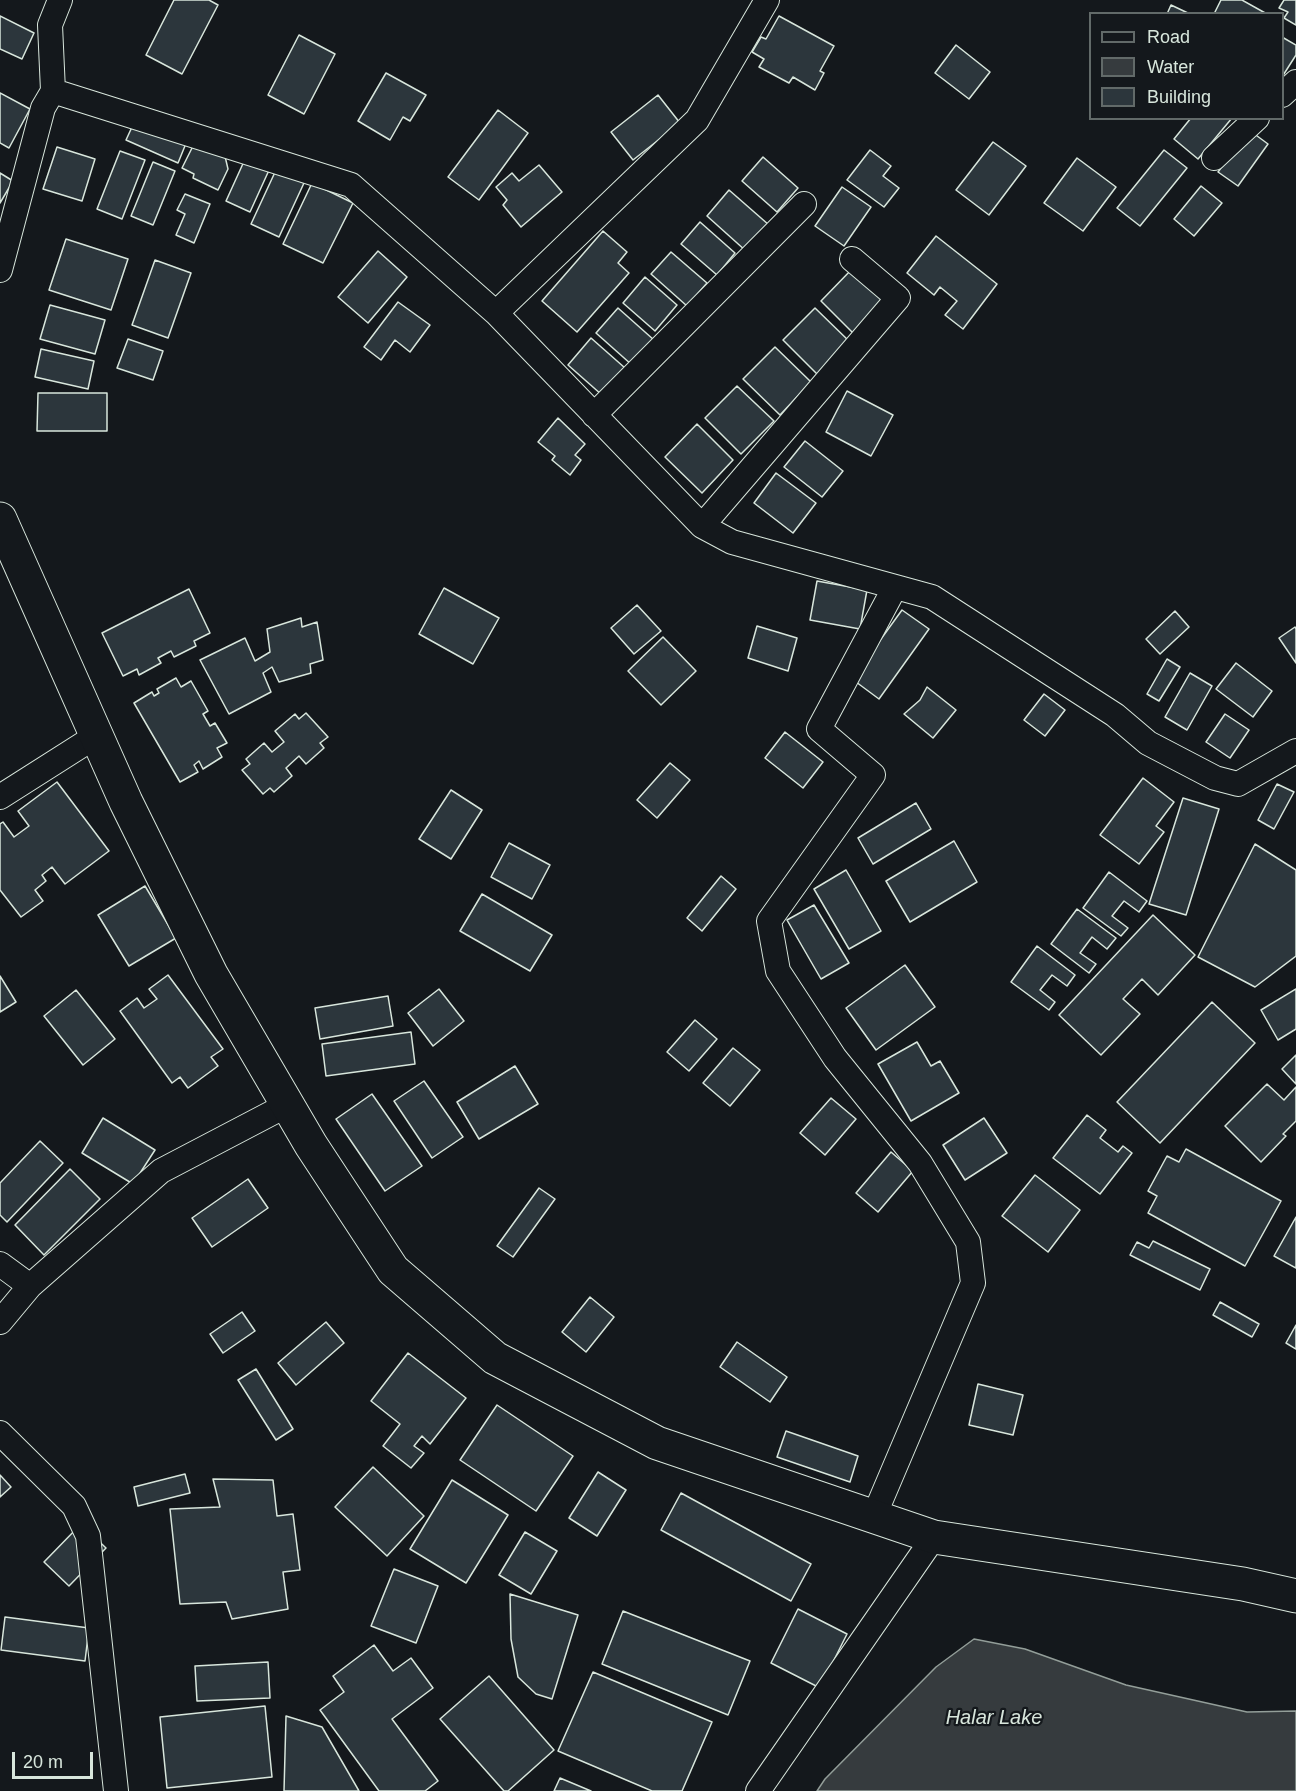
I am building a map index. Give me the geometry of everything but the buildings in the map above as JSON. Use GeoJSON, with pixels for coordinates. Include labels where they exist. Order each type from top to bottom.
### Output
{"type":"FeatureCollection","features":[{"type":"Feature","properties":{"kind":"street"},"geometry":{"type":"LineString","coordinates":[[0,270],[43,108],[53,91],[50,25],[60,0]]}},
{"type":"Feature","properties":{"kind":"street"},"geometry":{"type":"LineString","coordinates":[[496,313],[697,120],[767,0]]}},
{"type":"Feature","properties":{"kind":"street"},"geometry":{"type":"LineString","coordinates":[[1284,93],[1296,82]]}},
{"type":"Feature","properties":{"kind":"street"},"geometry":{"type":"LineString","coordinates":[[53,91],[351,184],[496,313],[702,526],[732,542],[932,597],[1115,715],[1148,743],[1215,778],[1238,784],[1296,751]]}},
{"type":"Feature","properties":{"kind":"street"},"geometry":{"type":"LineString","coordinates":[[1214,158],[1255,120]]}},
{"type":"Feature","properties":{"kind":"street"},"geometry":{"type":"LineString","coordinates":[[594,415],[804,204]]}},
{"type":"Feature","properties":{"kind":"street"},"geometry":{"type":"LineString","coordinates":[[702,526],[898,298],[852,259]]}},
{"type":"Feature","properties":{"kind":"street"},"geometry":{"type":"LineString","coordinates":[[0,519],[96,736],[211,974],[287,1104],[393,1270],[495,1358],[657,1443],[934,1537],[1243,1584],[1296,1596]]}},
{"type":"Feature","properties":{"kind":"street"},"geometry":{"type":"LineString","coordinates":[[874,1516],[973,1282],[968,1242],[920,1163],[835,1058],[778,971],[769,921],[873,775],[819,729],[895,587]]}},
{"type":"Feature","properties":{"kind":"street"},"geometry":{"type":"LineString","coordinates":[[0,797],[96,736]]}},
{"type":"Feature","properties":{"kind":"street"},"geometry":{"type":"LineString","coordinates":[[0,1322],[30,1286],[161,1171],[287,1104]]}},
{"type":"Feature","properties":{"kind":"street"},"geometry":{"type":"LineString","coordinates":[[0,1264],[30,1286]]}},
{"type":"Feature","properties":{"kind":"street"},"geometry":{"type":"LineString","coordinates":[[0,1432],[74,1506],[88,1536],[116,1791]]}},
{"type":"Feature","properties":{"kind":"street"},"geometry":{"type":"LineString","coordinates":[[758,1791],[934,1537]]}},
{"type":"Feature","properties":{"kind":"water","name":"Halar Lake"},"geometry":{"type":"Polygon","coordinates":[[[974,1639],[1025,1649],[1126,1685],[1247,1712],[1296,1711],[1296,1791],[817,1791],[825,1779],[936,1667],[974,1639]]]}}]}
